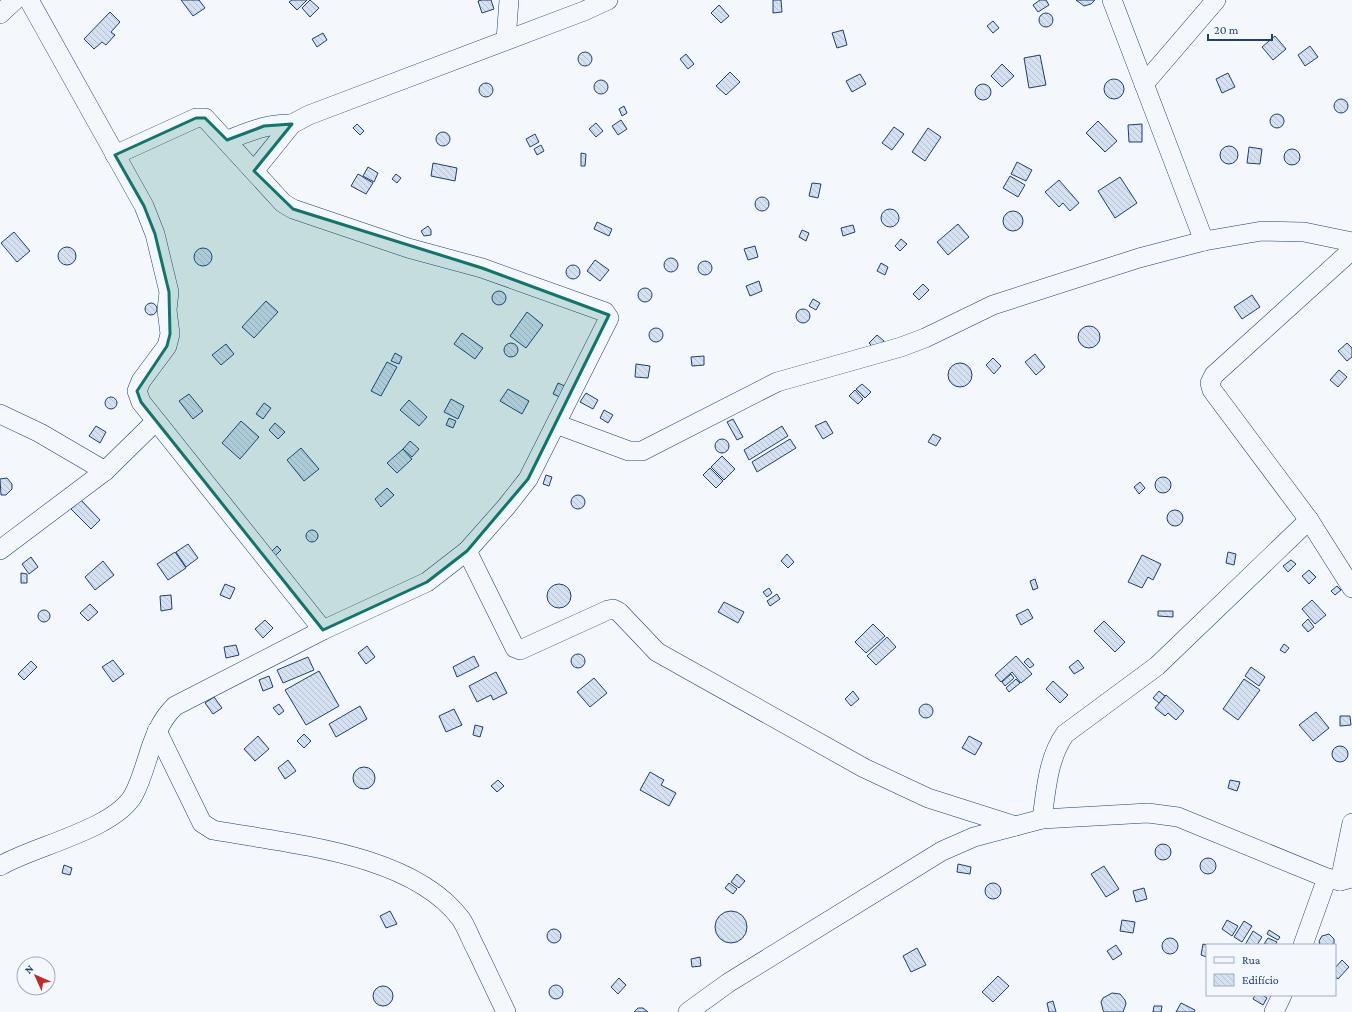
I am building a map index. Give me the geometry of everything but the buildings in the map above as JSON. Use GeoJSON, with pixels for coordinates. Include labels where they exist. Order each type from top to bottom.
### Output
{"type":"FeatureCollection","features":[{"type":"Feature","properties":{"kind":"street"},"geometry":{"type":"LineString","coordinates":[[0,14],[15,0]]}},
{"type":"Feature","properties":{"kind":"street"},"geometry":{"type":"LineString","coordinates":[[29,0],[144,206],[155,234],[169,292],[167,310],[170,334],[167,346],[141,381],[137,391],[141,402],[323,630]]}},
{"type":"Feature","properties":{"kind":"street"},"geometry":{"type":"LineString","coordinates":[[506,40],[509,0]]}},
{"type":"Feature","properties":{"kind":"street"},"geometry":{"type":"LineString","coordinates":[[254,172],[292,124],[309,115],[608,0]]}},
{"type":"Feature","properties":{"kind":"street"},"geometry":{"type":"LineString","coordinates":[[1112,0],[1204,241]]}},
{"type":"Feature","properties":{"kind":"street"},"geometry":{"type":"LineString","coordinates":[[1144,84],[1216,0]]}},
{"type":"Feature","properties":{"kind":"street"},"geometry":{"type":"LineString","coordinates":[[0,866],[99,823],[121,810],[133,795],[157,731],[167,714],[175,706],[323,630],[427,582],[467,551],[506,507],[528,479],[609,318],[609,314],[482,268],[408,248],[293,209],[283,202],[205,118],[196,118],[116,155]]}},
{"type":"Feature","properties":{"kind":"street"},"geometry":{"type":"LineString","coordinates":[[227,140],[264,126],[278,123],[292,124]]}},
{"type":"Feature","properties":{"kind":"street"},"geometry":{"type":"LineString","coordinates":[[556,424],[629,451],[642,451],[777,382],[901,347],[925,338],[993,304],[1052,285],[1204,241],[1262,231],[1304,232],[1352,242]]}},
{"type":"Feature","properties":{"kind":"street"},"geometry":{"type":"LineString","coordinates":[[1352,250],[1214,375],[1210,383],[1212,390],[1309,520],[1352,588]]}},
{"type":"Feature","properties":{"kind":"street"},"geometry":{"type":"LineString","coordinates":[[0,414],[40,433],[105,471]]}},
{"type":"Feature","properties":{"kind":"street"},"geometry":{"type":"LineString","coordinates":[[0,550],[105,471],[156,421]]}},
{"type":"Feature","properties":{"kind":"street"},"geometry":{"type":"LineString","coordinates":[[1042,819],[1048,777],[1057,744],[1064,734],[1157,666],[1309,520]]}},
{"type":"Feature","properties":{"kind":"street"},"geometry":{"type":"LineString","coordinates":[[467,551],[515,648],[520,650],[613,609],[619,612],[657,652],[864,768],[928,798],[1016,826]]}},
{"type":"Feature","properties":{"kind":"street"},"geometry":{"type":"LineString","coordinates":[[157,731],[202,823],[213,830],[303,846],[383,865],[418,882],[446,901],[462,920],[506,1012]]}},
{"type":"Feature","properties":{"kind":"street"},"geometry":{"type":"LineString","coordinates":[[688,1012],[728,982],[942,851],[974,837],[1042,819],[1148,813],[1178,817],[1340,879]]}},
{"type":"Feature","properties":{"kind":"street"},"geometry":{"type":"LineString","coordinates":[[1304,944],[1340,879],[1352,823]]}},
{"type":"Feature","properties":{"kind":"street"},"geometry":{"type":"LineString","coordinates":[[1274,1012],[1282,996]]}},
{"type":"Feature","properties":{"kind":"highlighted area"},"geometry":{"type":"Polygon","coordinates":[[[196,118],[205,118],[227,140],[264,126],[292,124],[254,171],[293,209],[482,268],[609,315],[528,479],[467,551],[427,582],[323,630],[141,402],[137,391],[167,346],[170,334],[169,292],[155,234],[144,206],[115,155],[196,118]]]}}]}
